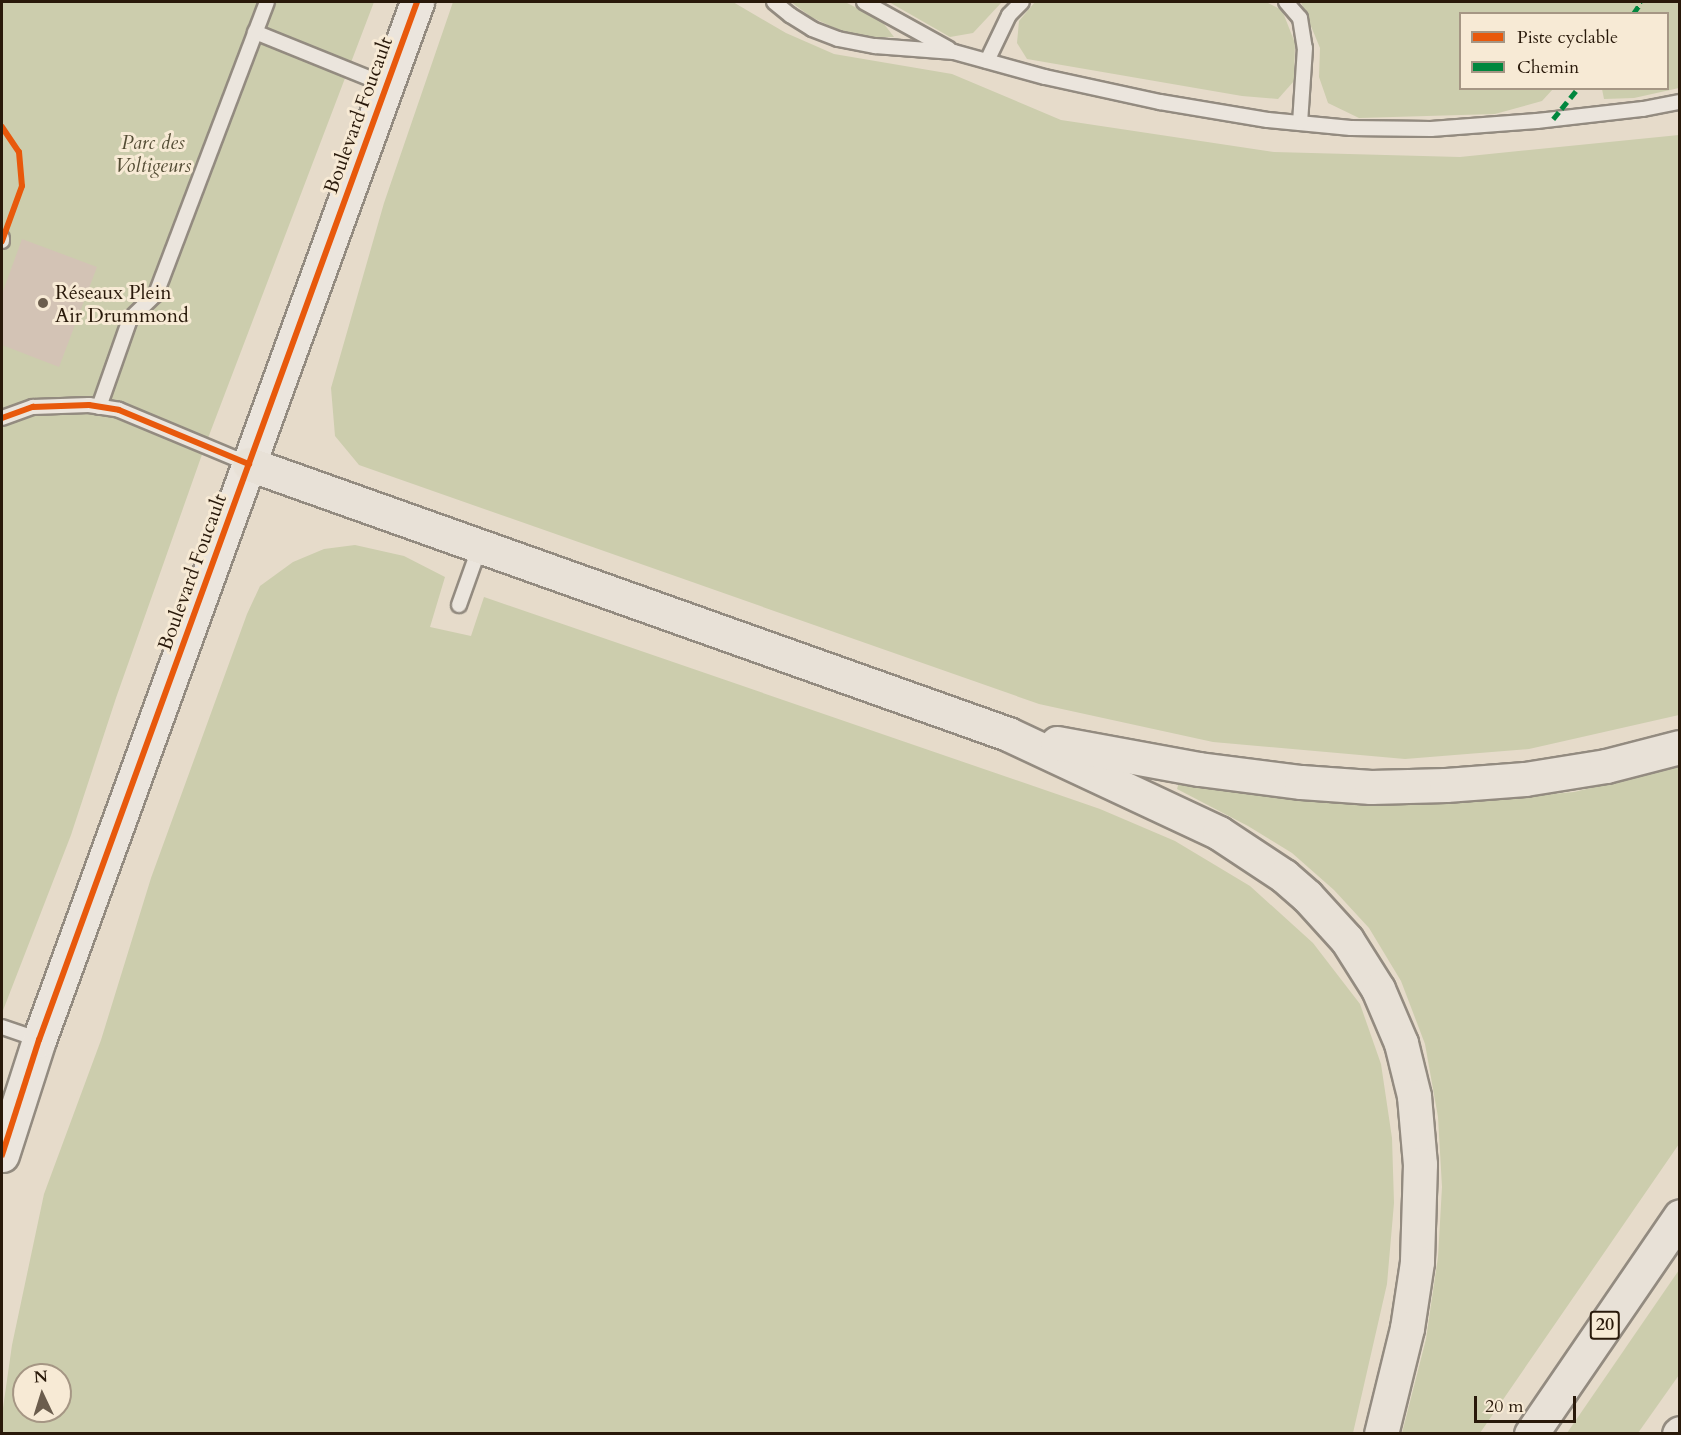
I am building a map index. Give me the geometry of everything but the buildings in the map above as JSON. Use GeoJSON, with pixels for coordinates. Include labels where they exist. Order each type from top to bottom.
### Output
{"type":"FeatureCollection","features":[{"type":"Feature","properties":{"kind":"highway"},"geometry":{"type":"LineString","coordinates":[[249,465],[1008,734],[1219,832],[1284,876],[1328,917],[1347,940],[1378,989],[1401,1043],[1410,1078],[1418,1130],[1420,1196],[1413,1296],[1382,1434]]}},
{"type":"Feature","properties":{"kind":"highway"},"geometry":{"type":"LineString","coordinates":[[1008,734],[1199,769],[1301,782],[1371,786],[1456,785],[1525,779],[1606,766],[1680,747]]}},
{"type":"Feature","properties":{"kind":"highway","name":"20"},"geometry":{"type":"LineString","coordinates":[[1530,1434],[1680,1216]]}},
{"type":"Feature","properties":{"kind":"street","name":"Boulevard Foucault"},"geometry":{"type":"LineString","coordinates":[[2,1155],[39,1040],[417,2]]}},
{"type":"Feature","properties":{"kind":"lane"},"geometry":{"type":"LineString","coordinates":[[99,407],[130,319],[156,294],[267,2]]}},
{"type":"Feature","properties":{"kind":"lane"},"geometry":{"type":"LineString","coordinates":[[774,2],[812,29],[838,39],[875,46],[954,52],[1160,102],[1268,120],[1351,128],[1431,129],[1537,121],[1643,109],[1680,102]]}},
{"type":"Feature","properties":{"kind":"lane"},"geometry":{"type":"LineString","coordinates":[[864,2],[954,52]]}},
{"type":"Feature","properties":{"kind":"lane"},"geometry":{"type":"LineString","coordinates":[[987,61],[1009,15],[1022,2]]}},
{"type":"Feature","properties":{"kind":"lane"},"geometry":{"type":"LineString","coordinates":[[1286,2],[1300,18],[1305,48],[1300,123]]}},
{"type":"Feature","properties":{"kind":"lane"},"geometry":{"type":"LineString","coordinates":[[255,32],[386,85]]}},
{"type":"Feature","properties":{"kind":"lane"},"geometry":{"type":"LineString","coordinates":[[2,418],[33,407],[89,405],[119,410],[249,465]]}},
{"type":"Feature","properties":{"kind":"lane"},"geometry":{"type":"LineString","coordinates":[[459,605],[480,546]]}},
{"type":"Feature","properties":{"kind":"lane"},"geometry":{"type":"LineString","coordinates":[[2,1027],[39,1040]]}},
{"type":"Feature","properties":{"kind":"green space","name":"Parc des Voltigeurs"},"geometry":{"type":"Polygon","coordinates":[[[2,2],[374,2],[205,446],[116,698],[71,835],[2,1013],[2,2]]]}},
{"type":"Feature","properties":{"kind":"green space"},"geometry":{"type":"Polygon","coordinates":[[[453,2],[733,2],[786,33],[834,54],[952,74],[1061,120],[1274,152],[1460,157],[1679,135],[1679,715],[1529,749],[1405,759],[1213,742],[1039,704],[359,465],[335,436],[331,388],[384,203],[453,2]]]}},
{"type":"Feature","properties":{"kind":"green space"},"geometry":{"type":"Polygon","coordinates":[[[791,2],[845,2],[881,20],[894,37],[868,37],[839,30],[811,17],[791,2]]]}},
{"type":"Feature","properties":{"kind":"green space"},"geometry":{"type":"Polygon","coordinates":[[[889,2],[1002,2],[973,33],[950,37],[889,2]]]}},
{"type":"Feature","properties":{"kind":"green space"},"geometry":{"type":"Polygon","coordinates":[[[1035,2],[1266,2],[1282,10],[1295,43],[1294,81],[1278,99],[1242,96],[1027,59],[1017,43],[1019,21],[1035,2]]]}},
{"type":"Feature","properties":{"kind":"green space"},"geometry":{"type":"Polygon","coordinates":[[[1301,2],[1679,2],[1679,88],[1634,98],[1604,99],[1602,90],[1669,90],[1669,12],[1459,12],[1459,90],[1552,90],[1542,101],[1495,114],[1359,118],[1328,103],[1319,77],[1320,48],[1301,2]]]}},
{"type":"Feature","properties":{"kind":"green space"},"geometry":{"type":"Polygon","coordinates":[[[355,545],[404,556],[445,577],[430,627],[471,636],[484,597],[1100,809],[1175,841],[1250,886],[1313,943],[1360,1004],[1381,1064],[1392,1138],[1394,1203],[1387,1284],[1353,1433],[2,1433],[2,1415],[12,1345],[44,1194],[101,1040],[151,878],[247,614],[260,586],[293,562],[324,549],[355,545]]]}},
{"type":"Feature","properties":{"kind":"green space"},"geometry":{"type":"Polygon","coordinates":[[[1679,767],[1679,1144],[1480,1433],[1402,1433],[1426,1339],[1438,1257],[1442,1187],[1438,1117],[1425,1044],[1401,981],[1369,928],[1334,890],[1292,853],[1248,826],[1177,789],[1179,782],[1248,793],[1352,803],[1470,802],[1574,792],[1679,767]]]}},
{"type":"Feature","properties":{"kind":"green space"},"geometry":{"type":"Polygon","coordinates":[[[1679,1270],[1679,1375],[1638,1433],[1567,1433],[1679,1270]]]}},
{"type":"Feature","properties":{"kind":"marked path"},"geometry":{"type":"LineString","coordinates":[[1634,12],[1641,2]]}},
{"type":"Feature","properties":{"kind":"marked path"},"geometry":{"type":"LineString","coordinates":[[1553,119],[1576,90]]}},
{"type":"Feature","properties":{"kind":"cycle path"},"geometry":{"type":"LineString","coordinates":[[2,1155],[39,1040],[417,2]]}},
{"type":"Feature","properties":{"kind":"cycle path"},"geometry":{"type":"LineString","coordinates":[[2,127],[19,152],[22,186],[2,241]]}},
{"type":"Feature","properties":{"kind":"cycle path"},"geometry":{"type":"LineString","coordinates":[[2,418],[33,407],[89,405],[119,410],[249,464]]}},
{"type":"Feature","properties":{"kind":"place","name":"Réseaux Plein Air Drummond"},"geometry":{"type":"Point","coordinates":[43,303]}}]}
